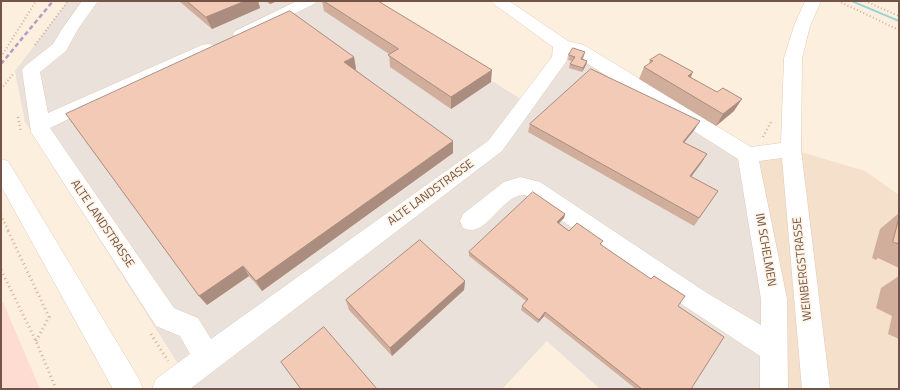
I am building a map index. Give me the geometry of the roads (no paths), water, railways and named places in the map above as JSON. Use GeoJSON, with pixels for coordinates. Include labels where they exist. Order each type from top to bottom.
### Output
{"type":"FeatureCollection","features":[{"type":"Feature","properties":{"kind":"street","name":"ALTE LANDSTRASSE"},"geometry":{"type":"LineString","coordinates":[[90,1],[60,46],[26,64],[42,133],[165,317],[189,327],[207,358]]}},
{"type":"Feature","properties":{"kind":"street"},"geometry":{"type":"LineString","coordinates":[[40,125],[110,92],[223,43],[309,1]]}},
{"type":"Feature","properties":{"kind":"street"},"geometry":{"type":"LineString","coordinates":[[499,1],[562,45],[578,49],[748,156],[791,149]]}},
{"type":"Feature","properties":{"kind":"street","name":"WEINBERGSTRASSE"},"geometry":{"type":"LineString","coordinates":[[813,1],[802,26],[793,58],[791,149],[816,389]]}},
{"type":"Feature","properties":{"kind":"street","name":"ALTE LANDSTRASSE"},"geometry":{"type":"LineString","coordinates":[[166,389],[495,146],[560,58],[562,45]]}},
{"type":"Feature","properties":{"kind":"street","name":"IM SCHELMEN"},"geometry":{"type":"LineString","coordinates":[[748,156],[774,299],[774,389]]}},
{"type":"Feature","properties":{"kind":"street"},"geometry":{"type":"LineString","coordinates":[[1,167],[129,389]]}},
{"type":"Feature","properties":{"kind":"street"},"geometry":{"type":"LineString","coordinates":[[471,221],[509,189],[515,186],[532,188],[698,301],[774,349]]}},
{"type":"Feature","properties":{"kind":"waterway"},"geometry":{"type":"LineString","coordinates":[[851,1],[899,21]]}},
{"type":"Feature","properties":{"kind":"railway"},"geometry":{"type":"LineString","coordinates":[[1,64],[53,1]]}}]}
